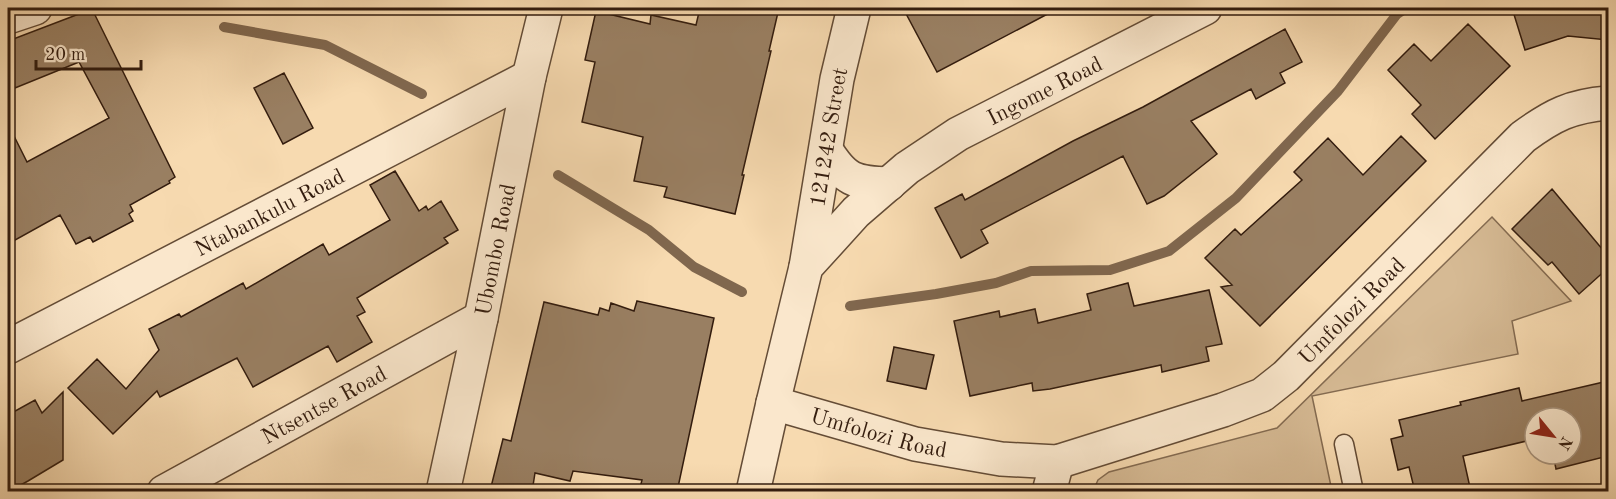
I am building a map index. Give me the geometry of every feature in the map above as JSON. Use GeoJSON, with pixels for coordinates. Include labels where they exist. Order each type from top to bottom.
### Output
{"type":"FeatureCollection","features":[{"type":"Feature","properties":{"kind":"street"},"geometry":{"type":"LineString","coordinates":[[8,17],[35,8]]}},
{"type":"Feature","properties":{"kind":"street","name":"Ubombo Road"},"geometry":{"type":"LineString","coordinates":[[442,492],[481,318],[529,77],[546,8]]}},
{"type":"Feature","properties":{"kind":"street","name":"121242 Street"},"geometry":{"type":"LineString","coordinates":[[806,267],[837,79],[854,8]]}},
{"type":"Feature","properties":{"kind":"street","name":"Ingome Road"},"geometry":{"type":"LineString","coordinates":[[753,492],[772,403],[806,267],[856,212],[907,168],[958,134],[1205,8]]}},
{"type":"Feature","properties":{"kind":"street","name":"Ntabankulu Road"},"geometry":{"type":"LineString","coordinates":[[8,347],[529,77]]}},
{"type":"Feature","properties":{"kind":"street","name":"Umfolozi Road"},"geometry":{"type":"LineString","coordinates":[[772,403],[915,444],[1000,459],[1053,477],[1262,395],[1286,376],[1523,137],[1549,118],[1585,105],[1608,103]]}},
{"type":"Feature","properties":{"kind":"street"},"geometry":{"type":"LineString","coordinates":[[826,150],[837,167],[850,178],[865,183],[889,184]]}},
{"type":"Feature","properties":{"kind":"street","name":"Ntsentse Road"},"geometry":{"type":"LineString","coordinates":[[165,492],[481,318]]}},
{"type":"Feature","properties":{"kind":"lane"},"geometry":{"type":"LineString","coordinates":[[1344,444],[1354,492]]}},
{"type":"Feature","properties":{"kind":"shaded area"},"geometry":{"type":"Polygon","coordinates":[[[1492,217],[1571,301],[1512,321],[1518,354],[1312,396],[1332,491],[1093,491],[1098,480],[1109,472],[1277,428],[1492,217]]]}},
{"type":"Feature","properties":{"kind":"building"},"geometry":{"type":"Polygon","coordinates":[[[700,8],[779,8],[735,214],[664,197],[667,187],[634,181],[643,137],[582,122],[595,62],[585,60],[596,11],[650,24],[651,15],[696,25],[700,8]]]}},
{"type":"Feature","properties":{"kind":"building"},"geometry":{"type":"Polygon","coordinates":[[[903,8],[1059,8],[937,72],[903,8]]]}},
{"type":"Feature","properties":{"kind":"building"},"geometry":{"type":"Polygon","coordinates":[[[1512,8],[1608,8],[1608,40],[1568,36],[1525,50],[1512,8]]]}},
{"type":"Feature","properties":{"kind":"building"},"geometry":{"type":"Polygon","coordinates":[[[92,9],[175,177],[169,181],[170,183],[130,205],[133,211],[129,214],[133,221],[93,242],[90,237],[76,244],[60,215],[8,244],[8,124],[27,162],[109,118],[79,62],[15,88],[8,67],[8,41],[92,9]]]}},
{"type":"Feature","properties":{"kind":"building"},"geometry":{"type":"Polygon","coordinates":[[[1468,24],[1510,66],[1435,139],[1412,114],[1421,105],[1388,70],[1414,44],[1431,61],[1468,24]]]}},
{"type":"Feature","properties":{"kind":"building"},"geometry":{"type":"Polygon","coordinates":[[[1285,29],[1302,62],[1280,73],[1285,83],[1256,99],[1251,89],[1191,121],[1217,154],[1164,196],[1147,204],[1123,156],[981,230],[988,243],[961,258],[935,208],[962,194],[965,200],[1073,141],[1143,107],[1285,29]]]}},
{"type":"Feature","properties":{"kind":"building"},"geometry":{"type":"Polygon","coordinates":[[[284,73],[313,128],[283,144],[254,88],[284,73]]]}},
{"type":"Feature","properties":{"kind":"building"},"geometry":{"type":"Polygon","coordinates":[[[1401,136],[1426,161],[1260,326],[1221,287],[1232,285],[1205,258],[1235,229],[1241,235],[1302,180],[1294,172],[1328,138],[1363,175],[1401,136]]]}},
{"type":"Feature","properties":{"kind":"building"},"geometry":{"type":"Polygon","coordinates":[[[395,171],[419,211],[426,206],[428,210],[441,201],[458,230],[444,238],[448,243],[357,298],[365,312],[357,316],[372,342],[337,362],[328,346],[253,387],[237,358],[160,397],[157,391],[113,434],[68,388],[97,359],[126,389],[159,350],[149,329],[179,314],[181,317],[243,283],[246,289],[323,244],[329,255],[390,220],[370,185],[395,171]]]}},
{"type":"Feature","properties":{"kind":"building"},"geometry":{"type":"Polygon","coordinates":[[[1552,189],[1608,256],[1608,268],[1579,294],[1552,262],[1548,265],[1512,229],[1552,189]]]}},
{"type":"Feature","properties":{"kind":"building"},"geometry":{"type":"Polygon","coordinates":[[[1128,283],[1134,306],[1209,290],[1222,344],[1206,347],[1209,361],[1162,372],[1161,365],[1050,389],[1033,391],[1032,383],[970,396],[954,321],[999,311],[1000,317],[1035,309],[1038,323],[1091,310],[1087,294],[1128,283]]]}},
{"type":"Feature","properties":{"kind":"building"},"geometry":{"type":"Polygon","coordinates":[[[637,301],[714,318],[677,492],[639,492],[642,480],[573,471],[570,481],[535,473],[532,492],[494,492],[494,488],[491,487],[503,439],[511,441],[544,302],[598,315],[600,308],[609,311],[611,303],[634,311],[637,301]]]}},
{"type":"Feature","properties":{"kind":"building"},"geometry":{"type":"Polygon","coordinates":[[[894,347],[934,355],[926,389],[887,381],[894,347]]]}},
{"type":"Feature","properties":{"kind":"building"},"geometry":{"type":"Polygon","coordinates":[[[1608,381],[1608,456],[1583,462],[1583,406],[1523,406],[1523,442],[1463,456],[1471,492],[1415,492],[1409,467],[1398,470],[1391,439],[1403,436],[1399,420],[1519,388],[1522,401],[1608,381]]]}},
{"type":"Feature","properties":{"kind":"building"},"geometry":{"type":"Polygon","coordinates":[[[63,392],[63,460],[8,492],[8,415],[35,400],[42,413],[63,392]]]}},
{"type":"Feature","properties":{"kind":"waterway"},"geometry":{"type":"LineString","coordinates":[[850,306],[996,283],[1031,271],[1110,270],[1169,251],[1236,198],[1338,91],[1397,14],[1406,8]]}},
{"type":"Feature","properties":{"kind":"waterway"},"geometry":{"type":"LineString","coordinates":[[224,27],[325,45],[422,94]]}},
{"type":"Feature","properties":{"kind":"waterway"},"geometry":{"type":"LineString","coordinates":[[558,175],[649,230],[694,267],[742,292]]}}]}
